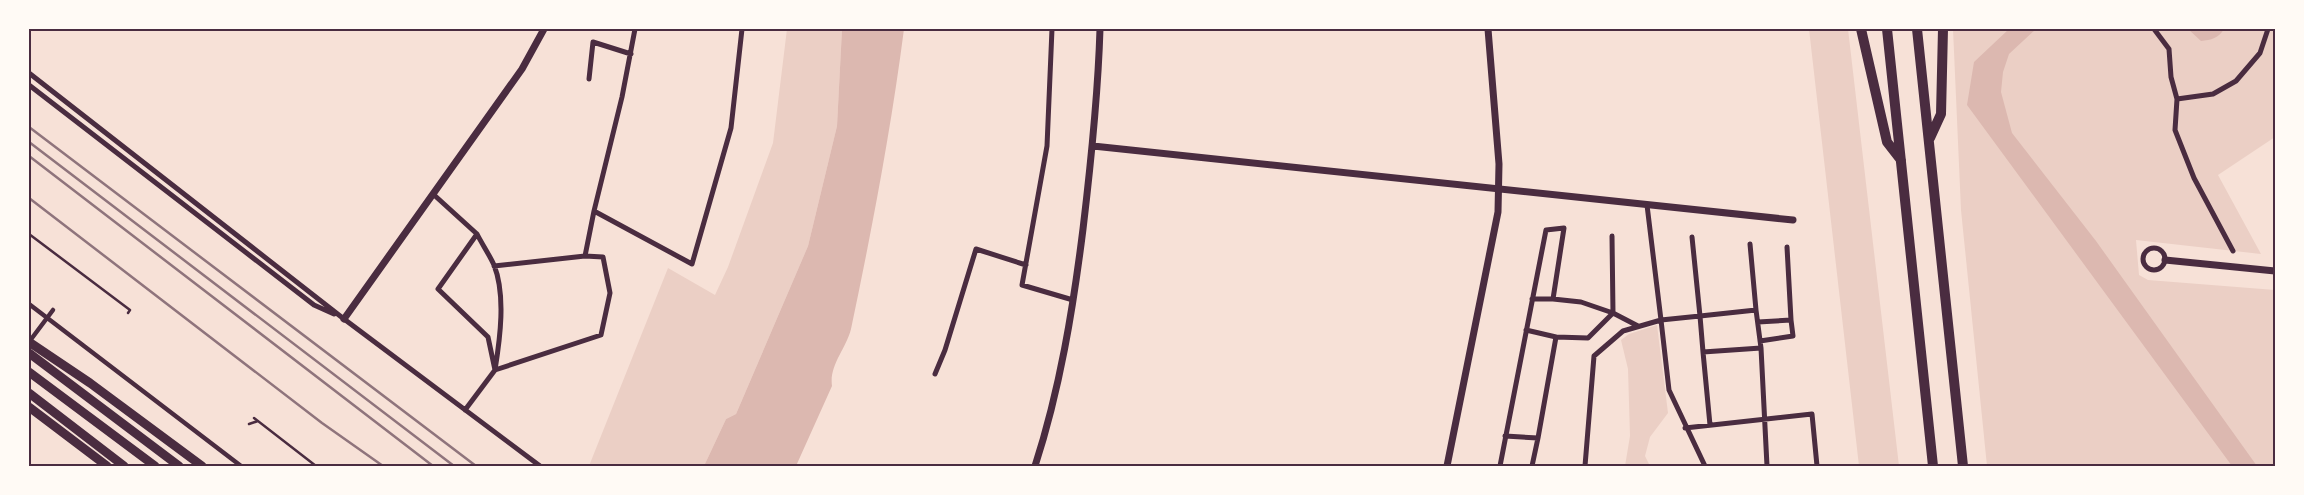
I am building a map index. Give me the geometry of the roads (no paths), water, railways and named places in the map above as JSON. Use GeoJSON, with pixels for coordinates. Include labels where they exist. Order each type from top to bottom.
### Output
{"type":"FeatureCollection","features":[{"type":"Feature","properties":{"kind":"highway"},"geometry":{"type":"LineString","coordinates":[[1861,29],[1887,142],[1901,161]]}},
{"type":"Feature","properties":{"kind":"highway"},"geometry":{"type":"LineString","coordinates":[[1887,29],[1933,466]]}},
{"type":"Feature","properties":{"kind":"highway"},"geometry":{"type":"LineString","coordinates":[[1917,29],[1963,466]]}},
{"type":"Feature","properties":{"kind":"highway"},"geometry":{"type":"LineString","coordinates":[[1929,140],[1941,114],[1943,29]]}},
{"type":"Feature","properties":{"kind":"main road"},"geometry":{"type":"LineString","coordinates":[[29,342],[90,383],[202,466]]}},
{"type":"Feature","properties":{"kind":"main road"},"geometry":{"type":"LineString","coordinates":[[29,353],[179,466]]}},
{"type":"Feature","properties":{"kind":"main road"},"geometry":{"type":"LineString","coordinates":[[29,372],[155,466]]}},
{"type":"Feature","properties":{"kind":"main road"},"geometry":{"type":"LineString","coordinates":[[29,392],[124,466]]}},
{"type":"Feature","properties":{"kind":"main road"},"geometry":{"type":"LineString","coordinates":[[29,407],[107,466]]}},
{"type":"Feature","properties":{"kind":"street"},"geometry":{"type":"LineString","coordinates":[[344,319],[522,69],[544,29]]}},
{"type":"Feature","properties":{"kind":"street"},"geometry":{"type":"LineString","coordinates":[[585,256],[636,29]]}},
{"type":"Feature","properties":{"kind":"street"},"geometry":{"type":"LineString","coordinates":[[594,211],[692,264],[731,128],[742,29]]}},
{"type":"Feature","properties":{"kind":"street"},"geometry":{"type":"LineString","coordinates":[[1052,29],[1047,146],[1022,285],[1073,300]]}},
{"type":"Feature","properties":{"kind":"street"},"geometry":{"type":"LineString","coordinates":[[1035,466],[1046,431],[1062,364],[1073,300],[1093,146],[1100,29]]}},
{"type":"Feature","properties":{"kind":"street"},"geometry":{"type":"LineString","coordinates":[[1446,466],[1498,212],[1500,189],[1488,29]]}},
{"type":"Feature","properties":{"kind":"street"},"geometry":{"type":"LineString","coordinates":[[2154,29],[2169,49],[2171,77],[2177,100],[2175,130],[2194,178],[2234,251]]}},
{"type":"Feature","properties":{"kind":"street"},"geometry":{"type":"LineString","coordinates":[[2177,100],[2213,94],[2236,81],[2260,52],[2268,29]]}},
{"type":"Feature","properties":{"kind":"street"},"geometry":{"type":"LineString","coordinates":[[589,78],[593,42],[630,54]]}},
{"type":"Feature","properties":{"kind":"street"},"geometry":{"type":"LineString","coordinates":[[29,73],[344,319],[540,466]]}},
{"type":"Feature","properties":{"kind":"street"},"geometry":{"type":"LineString","coordinates":[[29,84],[314,305],[344,319]]}},
{"type":"Feature","properties":{"kind":"street"},"geometry":{"type":"LineString","coordinates":[[1093,146],[1792,220]]}},
{"type":"Feature","properties":{"kind":"street"},"geometry":{"type":"LineString","coordinates":[[433,194],[477,234],[494,266],[501,305],[501,337],[494,370],[465,410]]}},
{"type":"Feature","properties":{"kind":"street"},"geometry":{"type":"LineString","coordinates":[[1647,205],[1669,390],[1685,428],[1705,466]]}},
{"type":"Feature","properties":{"kind":"street"},"geometry":{"type":"LineString","coordinates":[[1500,466],[1546,230],[1564,228],[1553,299]]}},
{"type":"Feature","properties":{"kind":"street"},"geometry":{"type":"LineString","coordinates":[[477,234],[438,288],[488,337],[494,370]]}},
{"type":"Feature","properties":{"kind":"street"},"geometry":{"type":"LineString","coordinates":[[1526,330],[1556,337],[1588,338],[1612,313],[1612,236]]}},
{"type":"Feature","properties":{"kind":"street"},"geometry":{"type":"LineString","coordinates":[[1692,237],[1710,425]]}},
{"type":"Feature","properties":{"kind":"street"},"geometry":{"type":"LineString","coordinates":[[1750,244],[1761,348],[1767,466]]}},
{"type":"Feature","properties":{"kind":"street"},"geometry":{"type":"LineString","coordinates":[[1760,341],[1793,336],[1786,247]]}},
{"type":"Feature","properties":{"kind":"street"},"geometry":{"type":"LineString","coordinates":[[2154,248],[2161,250],[2166,260],[2163,267],[2152,271],[2146,267],[2143,260],[2148,250],[2154,248]]}},
{"type":"Feature","properties":{"kind":"street"},"geometry":{"type":"LineString","coordinates":[[935,374],[945,350],[976,249],[1026,265]]}},
{"type":"Feature","properties":{"kind":"street"},"geometry":{"type":"LineString","coordinates":[[494,266],[585,256],[603,257],[610,293],[601,335],[494,370]]}},
{"type":"Feature","properties":{"kind":"street"},"geometry":{"type":"LineString","coordinates":[[2166,260],[2275,271]]}},
{"type":"Feature","properties":{"kind":"street"},"geometry":{"type":"LineString","coordinates":[[1532,299],[1582,302],[1612,313],[1638,326]]}},
{"type":"Feature","properties":{"kind":"street"},"geometry":{"type":"LineString","coordinates":[[29,304],[241,466]]}},
{"type":"Feature","properties":{"kind":"street"},"geometry":{"type":"LineString","coordinates":[[29,342],[53,310]]}},
{"type":"Feature","properties":{"kind":"street"},"geometry":{"type":"LineString","coordinates":[[1585,466],[1594,356],[1624,331],[1638,326],[1661,320],[1756,310]]}},
{"type":"Feature","properties":{"kind":"street"},"geometry":{"type":"LineString","coordinates":[[1758,322],[1791,320]]}},
{"type":"Feature","properties":{"kind":"street"},"geometry":{"type":"LineString","coordinates":[[1532,466],[1556,337]]}},
{"type":"Feature","properties":{"kind":"street"},"geometry":{"type":"LineString","coordinates":[[1703,352],[1761,348]]}},
{"type":"Feature","properties":{"kind":"street"},"geometry":{"type":"LineString","coordinates":[[1685,428],[1812,414],[1817,466]]}},
{"type":"Feature","properties":{"kind":"street"},"geometry":{"type":"LineString","coordinates":[[1505,436],[1538,438]]}},
{"type":"Feature","properties":{"kind":"lane"},"geometry":{"type":"LineString","coordinates":[[29,234],[130,310],[128,313]]}},
{"type":"Feature","properties":{"kind":"lane"},"geometry":{"type":"LineString","coordinates":[[254,418],[316,466]]}},
{"type":"Feature","properties":{"kind":"lane"},"geometry":{"type":"LineString","coordinates":[[249,424],[258,421]]}},
{"type":"Feature","properties":{"kind":"railway"},"geometry":{"type":"LineString","coordinates":[[29,127],[476,466]]}},
{"type":"Feature","properties":{"kind":"railway"},"geometry":{"type":"LineString","coordinates":[[29,142],[454,466]]}},
{"type":"Feature","properties":{"kind":"railway"},"geometry":{"type":"LineString","coordinates":[[29,156],[433,466]]}},
{"type":"Feature","properties":{"kind":"railway"},"geometry":{"type":"LineString","coordinates":[[29,198],[322,423],[383,466]]}}]}
